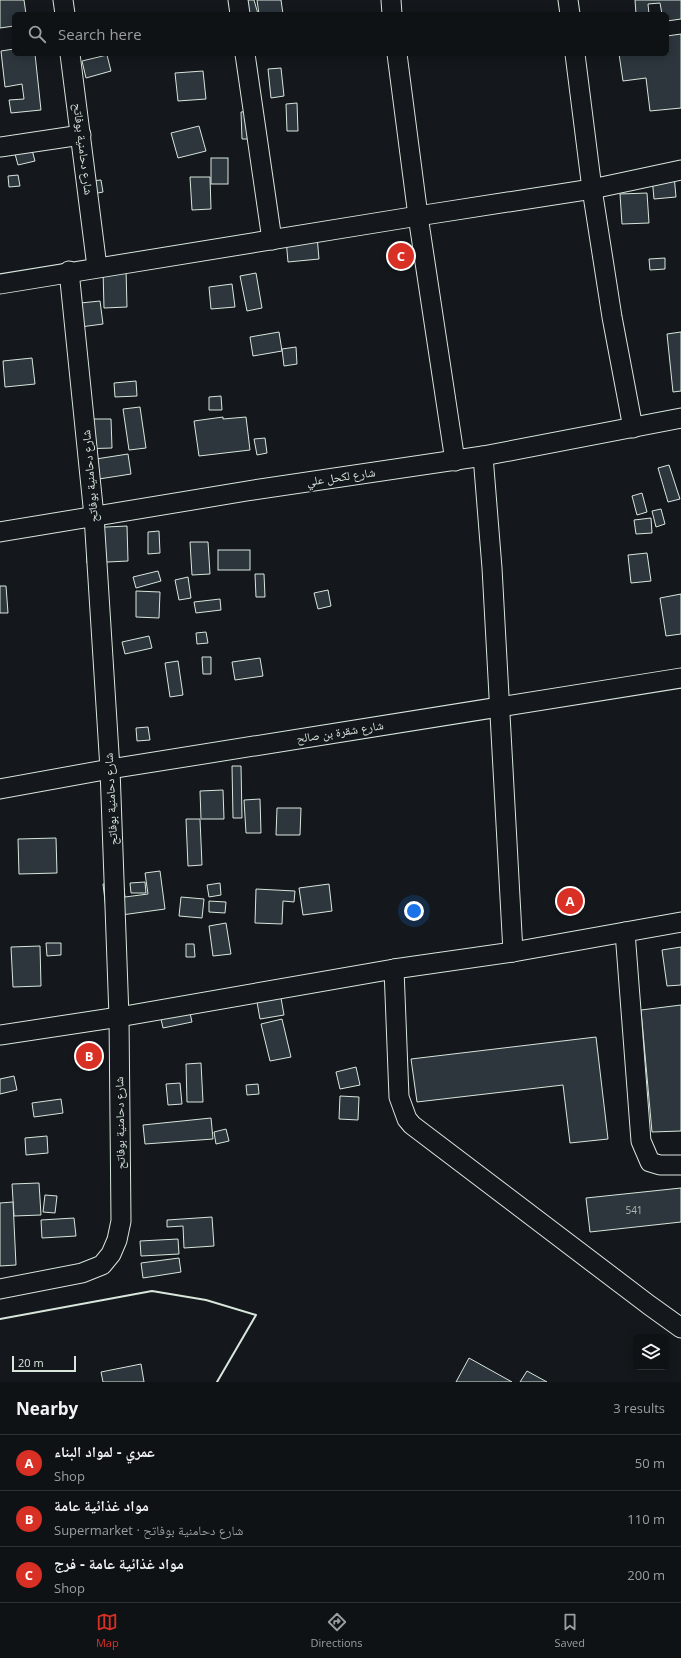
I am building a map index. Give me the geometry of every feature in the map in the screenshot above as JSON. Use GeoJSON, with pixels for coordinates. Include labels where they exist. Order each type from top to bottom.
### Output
{"type":"FeatureCollection","features":[{"type":"Feature","properties":{"kind":"street"},"geometry":{"type":"LineString","coordinates":[[63,0],[65,12]]}},
{"type":"Feature","properties":{"kind":"street"},"geometry":{"type":"LineString","coordinates":[[238,0],[240,12]]}},
{"type":"Feature","properties":{"kind":"street"},"geometry":{"type":"LineString","coordinates":[[391,0],[392,12]]}},
{"type":"Feature","properties":{"kind":"street"},"geometry":{"type":"LineString","coordinates":[[568,0],[570,12]]}},
{"type":"Feature","properties":{"kind":"street","name":"شارع دحامنية بوفاتح"},"geometry":{"type":"LineString","coordinates":[[70,56],[97,267]]}},
{"type":"Feature","properties":{"kind":"street"},"geometry":{"type":"LineString","coordinates":[[245,56],[272,240]]}},
{"type":"Feature","properties":{"kind":"street"},"geometry":{"type":"LineString","coordinates":[[397,56],[418,216],[455,461]]}},
{"type":"Feature","properties":{"kind":"street"},"geometry":{"type":"LineString","coordinates":[[575,56],[592,190],[612,316],[633,428]]}},
{"type":"Feature","properties":{"kind":"street"},"geometry":{"type":"LineString","coordinates":[[0,147],[81,135]]}},
{"type":"Feature","properties":{"kind":"street"},"geometry":{"type":"LineString","coordinates":[[0,284],[69,271],[592,190],[681,170]]}},
{"type":"Feature","properties":{"kind":"street","name":"شارع دحامنية بوفاتح"},"geometry":{"type":"LineString","coordinates":[[0,1289],[82,1274],[102,1265],[111,1254],[117,1240],[121,1221],[119,1017],[110,769],[94,516],[69,271]]}},
{"type":"Feature","properties":{"kind":"street","name":"شارع لكحل علي"},"geometry":{"type":"LineString","coordinates":[[0,532],[247,491],[455,461],[681,418]]}},
{"type":"Feature","properties":{"kind":"street"},"geometry":{"type":"LineString","coordinates":[[483,456],[492,568],[513,952]]}},
{"type":"Feature","properties":{"kind":"street","name":"شارع شقرة بن صالح"},"geometry":{"type":"LineString","coordinates":[[0,789],[110,769],[681,678]]}},
{"type":"Feature","properties":{"kind":"street"},"geometry":{"type":"LineString","coordinates":[[0,1035],[119,1017],[394,969],[513,952],[681,922]]}},
{"type":"Feature","properties":{"kind":"street"},"geometry":{"type":"LineString","coordinates":[[625,932],[641,1141],[650,1162],[660,1165],[681,1165]]}},
{"type":"Feature","properties":{"kind":"street"},"geometry":{"type":"LineString","coordinates":[[394,969],[399,1097],[406,1119],[643,1301],[681,1328]]}},
{"type":"Feature","properties":{"kind":"building"},"geometry":{"type":"Polygon","coordinates":[[[0,0],[24,0],[26,12],[12,12],[12,26],[0,28],[0,0]]]}},
{"type":"Feature","properties":{"kind":"building"},"geometry":{"type":"Polygon","coordinates":[[[241,0],[254,0],[257,12],[244,12],[241,0]]]}},
{"type":"Feature","properties":{"kind":"building"},"geometry":{"type":"Polygon","coordinates":[[[257,0],[281,0],[283,12],[259,12],[257,0]]]}},
{"type":"Feature","properties":{"kind":"building"},"geometry":{"type":"Polygon","coordinates":[[[635,0],[681,0],[681,19],[669,21],[669,12],[662,12],[660,3],[648,4],[649,12],[636,12],[635,0]]]}},
{"type":"Feature","properties":{"kind":"building"},"geometry":{"type":"Polygon","coordinates":[[[681,34],[681,108],[650,111],[646,78],[623,81],[619,56],[669,56],[669,36],[681,34]]]}},
{"type":"Feature","properties":{"kind":"building"},"geometry":{"type":"Polygon","coordinates":[[[12,49],[12,56],[35,56],[41,110],[11,113],[9,100],[24,99],[22,84],[5,87],[1,51],[12,49]]]}},
{"type":"Feature","properties":{"kind":"building"},"geometry":{"type":"Polygon","coordinates":[[[107,56],[111,71],[86,78],[82,61],[107,56]]]}},
{"type":"Feature","properties":{"kind":"building"},"geometry":{"type":"Polygon","coordinates":[[[281,68],[284,96],[271,98],[268,69],[281,68]]]}},
{"type":"Feature","properties":{"kind":"building"},"geometry":{"type":"Polygon","coordinates":[[[203,71],[206,99],[178,101],[175,73],[203,71]]]}},
{"type":"Feature","properties":{"kind":"building"},"geometry":{"type":"Polygon","coordinates":[[[297,103],[298,131],[287,131],[286,104],[297,103]]]}},
{"type":"Feature","properties":{"kind":"building"},"geometry":{"type":"Polygon","coordinates":[[[251,111],[252,139],[242,139],[241,112],[251,111]]]}},
{"type":"Feature","properties":{"kind":"building"},"geometry":{"type":"Polygon","coordinates":[[[199,126],[206,151],[178,158],[171,133],[199,126]]]}},
{"type":"Feature","properties":{"kind":"building"},"geometry":{"type":"Polygon","coordinates":[[[32,150],[35,161],[18,165],[15,154],[32,150]]]}},
{"type":"Feature","properties":{"kind":"building"},"geometry":{"type":"Polygon","coordinates":[[[211,158],[228,158],[228,184],[211,184],[211,158]]]}},
{"type":"Feature","properties":{"kind":"building"},"geometry":{"type":"Polygon","coordinates":[[[18,175],[20,186],[9,187],[8,176],[18,175]]]}},
{"type":"Feature","properties":{"kind":"building"},"geometry":{"type":"Polygon","coordinates":[[[674,175],[676,197],[654,199],[652,177],[674,175]]]}},
{"type":"Feature","properties":{"kind":"building"},"geometry":{"type":"Polygon","coordinates":[[[190,177],[210,177],[211,209],[192,210],[190,177]]]}},
{"type":"Feature","properties":{"kind":"building"},"geometry":{"type":"Polygon","coordinates":[[[101,180],[103,192],[93,194],[91,181],[101,180]]]}},
{"type":"Feature","properties":{"kind":"building"},"geometry":{"type":"Polygon","coordinates":[[[647,193],[649,223],[622,224],[620,194],[647,193]]]}},
{"type":"Feature","properties":{"kind":"building"},"geometry":{"type":"Polygon","coordinates":[[[317,236],[319,259],[288,262],[286,239],[317,236]]]}},
{"type":"Feature","properties":{"kind":"building"},"geometry":{"type":"Polygon","coordinates":[[[665,258],[665,269],[650,270],[649,259],[665,258]]]}},
{"type":"Feature","properties":{"kind":"building"},"geometry":{"type":"Polygon","coordinates":[[[126,269],[127,307],[104,308],[103,270],[126,269]]]}},
{"type":"Feature","properties":{"kind":"building"},"geometry":{"type":"Polygon","coordinates":[[[256,273],[262,308],[247,311],[240,276],[256,273]]]}},
{"type":"Feature","properties":{"kind":"building"},"geometry":{"type":"Polygon","coordinates":[[[232,284],[235,307],[211,309],[209,287],[232,284]]]}},
{"type":"Feature","properties":{"kind":"building"},"geometry":{"type":"Polygon","coordinates":[[[100,301],[103,324],[73,328],[71,304],[100,301]]]}},
{"type":"Feature","properties":{"kind":"building"},"geometry":{"type":"Polygon","coordinates":[[[279,332],[282,351],[253,356],[250,337],[279,332]]]}},
{"type":"Feature","properties":{"kind":"building"},"geometry":{"type":"Polygon","coordinates":[[[681,332],[681,391],[673,392],[667,334],[681,332]]]}},
{"type":"Feature","properties":{"kind":"building"},"geometry":{"type":"Polygon","coordinates":[[[296,347],[297,364],[284,366],[282,349],[296,347]]]}},
{"type":"Feature","properties":{"kind":"building"},"geometry":{"type":"Polygon","coordinates":[[[32,358],[35,384],[5,387],[3,361],[32,358]]]}},
{"type":"Feature","properties":{"kind":"building"},"geometry":{"type":"Polygon","coordinates":[[[136,381],[137,396],[115,397],[114,383],[136,381]]]}},
{"type":"Feature","properties":{"kind":"building"},"geometry":{"type":"Polygon","coordinates":[[[221,396],[222,410],[209,410],[209,397],[221,396]]]}},
{"type":"Feature","properties":{"kind":"building"},"geometry":{"type":"Polygon","coordinates":[[[140,407],[146,448],[129,450],[123,409],[140,407]]]}},
{"type":"Feature","properties":{"kind":"building"},"geometry":{"type":"Polygon","coordinates":[[[223,417],[223,419],[246,417],[250,450],[199,456],[194,421],[223,417]]]}},
{"type":"Feature","properties":{"kind":"building"},"geometry":{"type":"Polygon","coordinates":[[[78,419],[111,419],[112,448],[79,449],[78,419]]]}},
{"type":"Feature","properties":{"kind":"building"},"geometry":{"type":"Polygon","coordinates":[[[265,438],[267,453],[257,455],[254,439],[265,438]]]}},
{"type":"Feature","properties":{"kind":"building"},"geometry":{"type":"Polygon","coordinates":[[[128,454],[131,474],[99,479],[96,459],[128,454]]]}},
{"type":"Feature","properties":{"kind":"building"},"geometry":{"type":"Polygon","coordinates":[[[669,465],[680,499],[668,502],[658,468],[669,465]]]}},
{"type":"Feature","properties":{"kind":"building"},"geometry":{"type":"Polygon","coordinates":[[[642,493],[647,512],[637,515],[632,496],[642,493]]]}},
{"type":"Feature","properties":{"kind":"building"},"geometry":{"type":"Polygon","coordinates":[[[661,509],[665,524],[656,527],[652,511],[661,509]]]}},
{"type":"Feature","properties":{"kind":"building"},"geometry":{"type":"Polygon","coordinates":[[[651,518],[652,533],[636,534],[634,520],[651,518]]]}},
{"type":"Feature","properties":{"kind":"building"},"geometry":{"type":"Polygon","coordinates":[[[127,526],[128,561],[87,563],[86,528],[127,526]]]}},
{"type":"Feature","properties":{"kind":"building"},"geometry":{"type":"Polygon","coordinates":[[[159,531],[160,553],[148,554],[148,532],[159,531]]]}},
{"type":"Feature","properties":{"kind":"building"},"geometry":{"type":"Polygon","coordinates":[[[190,542],[208,542],[210,574],[192,575],[190,542]]]}},
{"type":"Feature","properties":{"kind":"building"},"geometry":{"type":"Polygon","coordinates":[[[218,550],[250,550],[250,570],[218,570],[218,550]]]}},
{"type":"Feature","properties":{"kind":"building"},"geometry":{"type":"Polygon","coordinates":[[[647,553],[651,581],[631,583],[628,555],[647,553]]]}},
{"type":"Feature","properties":{"kind":"building"},"geometry":{"type":"Polygon","coordinates":[[[158,571],[161,581],[136,588],[133,577],[158,571]]]}},
{"type":"Feature","properties":{"kind":"building"},"geometry":{"type":"Polygon","coordinates":[[[255,574],[264,574],[265,597],[256,597],[255,574]]]}},
{"type":"Feature","properties":{"kind":"building"},"geometry":{"type":"Polygon","coordinates":[[[188,577],[191,598],[179,600],[175,580],[188,577]]]}},
{"type":"Feature","properties":{"kind":"building"},"geometry":{"type":"Polygon","coordinates":[[[0,586],[6,586],[8,613],[0,613],[0,586]]]}},
{"type":"Feature","properties":{"kind":"building"},"geometry":{"type":"Polygon","coordinates":[[[328,590],[331,606],[318,609],[314,593],[328,590]]]}},
{"type":"Feature","properties":{"kind":"building"},"geometry":{"type":"Polygon","coordinates":[[[136,591],[160,592],[159,618],[136,617],[136,591]]]}},
{"type":"Feature","properties":{"kind":"building"},"geometry":{"type":"Polygon","coordinates":[[[681,594],[681,634],[666,636],[660,598],[681,594]]]}},
{"type":"Feature","properties":{"kind":"building"},"geometry":{"type":"Polygon","coordinates":[[[220,599],[221,610],[196,613],[194,602],[220,599]]]}},
{"type":"Feature","properties":{"kind":"building"},"geometry":{"type":"Polygon","coordinates":[[[206,632],[208,643],[197,644],[196,633],[206,632]]]}},
{"type":"Feature","properties":{"kind":"building"},"geometry":{"type":"Polygon","coordinates":[[[149,636],[152,648],[125,654],[122,642],[149,636]]]}},
{"type":"Feature","properties":{"kind":"building"},"geometry":{"type":"Polygon","coordinates":[[[202,657],[211,657],[211,674],[203,674],[202,657]]]}},
{"type":"Feature","properties":{"kind":"building"},"geometry":{"type":"Polygon","coordinates":[[[260,658],[263,676],[235,680],[232,662],[260,658]]]}},
{"type":"Feature","properties":{"kind":"building"},"geometry":{"type":"Polygon","coordinates":[[[178,661],[183,695],[170,697],[165,663],[178,661]]]}},
{"type":"Feature","properties":{"kind":"building"},"geometry":{"type":"Polygon","coordinates":[[[148,727],[150,740],[137,741],[136,728],[148,727]]]}},
{"type":"Feature","properties":{"kind":"building"},"geometry":{"type":"Polygon","coordinates":[[[232,766],[241,766],[242,818],[233,818],[232,766]]]}},
{"type":"Feature","properties":{"kind":"building"},"geometry":{"type":"Polygon","coordinates":[[[223,790],[224,819],[201,819],[200,791],[223,790]]]}},
{"type":"Feature","properties":{"kind":"building"},"geometry":{"type":"Polygon","coordinates":[[[260,799],[261,833],[246,833],[244,800],[260,799]]]}},
{"type":"Feature","properties":{"kind":"building"},"geometry":{"type":"Polygon","coordinates":[[[277,808],[301,808],[300,835],[276,835],[277,808]]]}},
{"type":"Feature","properties":{"kind":"building"},"geometry":{"type":"Polygon","coordinates":[[[186,819],[200,819],[202,865],[188,866],[186,819]]]}},
{"type":"Feature","properties":{"kind":"building"},"geometry":{"type":"Polygon","coordinates":[[[56,838],[57,873],[19,874],[18,839],[56,838]]]}},
{"type":"Feature","properties":{"kind":"building"},"geometry":{"type":"Polygon","coordinates":[[[160,871],[165,909],[107,917],[103,884],[123,882],[125,897],[148,894],[145,873],[160,871]]]}},
{"type":"Feature","properties":{"kind":"building"},"geometry":{"type":"Polygon","coordinates":[[[145,882],[146,893],[131,893],[130,883],[145,882]]]}},
{"type":"Feature","properties":{"kind":"building"},"geometry":{"type":"Polygon","coordinates":[[[220,883],[221,895],[209,897],[207,885],[220,883]]]}},
{"type":"Feature","properties":{"kind":"building"},"geometry":{"type":"Polygon","coordinates":[[[329,884],[332,911],[303,915],[299,888],[329,884]]]}},
{"type":"Feature","properties":{"kind":"building"},"geometry":{"type":"Polygon","coordinates":[[[256,889],[295,891],[294,902],[283,901],[282,924],[255,923],[256,889]]]}},
{"type":"Feature","properties":{"kind":"building"},"geometry":{"type":"Polygon","coordinates":[[[181,897],[204,899],[202,918],[179,916],[181,897]]]}},
{"type":"Feature","properties":{"kind":"building"},"geometry":{"type":"Polygon","coordinates":[[[209,901],[226,902],[225,913],[209,912],[209,901]]]}},
{"type":"Feature","properties":{"kind":"building"},"geometry":{"type":"Polygon","coordinates":[[[226,923],[231,954],[213,956],[209,926],[226,923]]]}},
{"type":"Feature","properties":{"kind":"building"},"geometry":{"type":"Polygon","coordinates":[[[46,943],[61,943],[61,955],[47,956],[46,943]]]}},
{"type":"Feature","properties":{"kind":"building"},"geometry":{"type":"Polygon","coordinates":[[[186,944],[194,944],[195,957],[186,957],[186,944]]]}},
{"type":"Feature","properties":{"kind":"building"},"geometry":{"type":"Polygon","coordinates":[[[40,946],[41,986],[13,987],[11,947],[40,946]]]}},
{"type":"Feature","properties":{"kind":"building"},"geometry":{"type":"Polygon","coordinates":[[[681,947],[681,985],[667,986],[662,950],[681,947]]]}},
{"type":"Feature","properties":{"kind":"building"},"geometry":{"type":"Polygon","coordinates":[[[281,998],[284,1015],[260,1019],[257,1002],[281,998]]]}},
{"type":"Feature","properties":{"kind":"building"},"geometry":{"type":"Polygon","coordinates":[[[681,1005],[681,1131],[652,1132],[641,1010],[681,1005]]]}},
{"type":"Feature","properties":{"kind":"building"},"geometry":{"type":"Polygon","coordinates":[[[190,1013],[192,1022],[163,1028],[161,1019],[190,1013]]]}},
{"type":"Feature","properties":{"kind":"building"},"geometry":{"type":"Polygon","coordinates":[[[282,1019],[291,1057],[270,1061],[261,1024],[282,1019]]]}},
{"type":"Feature","properties":{"kind":"building"},"geometry":{"type":"Polygon","coordinates":[[[596,1037],[608,1139],[570,1143],[563,1085],[417,1102],[411,1059],[596,1037]]]}},
{"type":"Feature","properties":{"kind":"building"},"geometry":{"type":"Polygon","coordinates":[[[201,1063],[203,1102],[187,1102],[186,1064],[201,1063]]]}},
{"type":"Feature","properties":{"kind":"building"},"geometry":{"type":"Polygon","coordinates":[[[356,1067],[360,1085],[340,1089],[336,1072],[356,1067]]]}},
{"type":"Feature","properties":{"kind":"building"},"geometry":{"type":"Polygon","coordinates":[[[14,1076],[17,1090],[0,1094],[0,1079],[14,1076]]]}},
{"type":"Feature","properties":{"kind":"building"},"geometry":{"type":"Polygon","coordinates":[[[180,1083],[182,1104],[168,1105],[166,1084],[180,1083]]]}},
{"type":"Feature","properties":{"kind":"building"},"geometry":{"type":"Polygon","coordinates":[[[258,1084],[259,1094],[247,1095],[246,1085],[258,1084]]]}},
{"type":"Feature","properties":{"kind":"building"},"geometry":{"type":"Polygon","coordinates":[[[340,1096],[359,1097],[358,1120],[339,1119],[340,1096]]]}},
{"type":"Feature","properties":{"kind":"building"},"geometry":{"type":"Polygon","coordinates":[[[61,1099],[63,1113],[34,1117],[32,1103],[61,1099]]]}},
{"type":"Feature","properties":{"kind":"building"},"geometry":{"type":"Polygon","coordinates":[[[211,1118],[213,1139],[145,1144],[143,1125],[211,1118]]]}},
{"type":"Feature","properties":{"kind":"building"},"geometry":{"type":"Polygon","coordinates":[[[226,1129],[229,1141],[216,1144],[214,1132],[226,1129]]]}},
{"type":"Feature","properties":{"kind":"building"},"geometry":{"type":"Polygon","coordinates":[[[47,1136],[48,1153],[26,1155],[25,1138],[47,1136]]]}},
{"type":"Feature","properties":{"kind":"building"},"geometry":{"type":"Polygon","coordinates":[[[39,1183],[41,1215],[14,1216],[12,1184],[39,1183]]]}},
{"type":"Feature","properties":{"kind":"building"},"geometry":{"type":"Polygon","coordinates":[[[681,1188],[681,1222],[590,1232],[586,1198],[681,1188]]]}},
{"type":"Feature","properties":{"kind":"building"},"geometry":{"type":"Polygon","coordinates":[[[45,1195],[57,1196],[55,1213],[43,1212],[45,1195]]]}},
{"type":"Feature","properties":{"kind":"building"},"geometry":{"type":"Polygon","coordinates":[[[13,1202],[16,1265],[0,1266],[0,1203],[13,1202]]]}},
{"type":"Feature","properties":{"kind":"building"},"geometry":{"type":"Polygon","coordinates":[[[212,1217],[214,1246],[184,1248],[183,1226],[167,1227],[167,1220],[212,1217]]]}},
{"type":"Feature","properties":{"kind":"building"},"geometry":{"type":"Polygon","coordinates":[[[74,1218],[76,1236],[42,1238],[41,1220],[74,1218]]]}},
{"type":"Feature","properties":{"kind":"building"},"geometry":{"type":"Polygon","coordinates":[[[178,1239],[179,1254],[141,1256],[140,1241],[178,1239]]]}},
{"type":"Feature","properties":{"kind":"building"},"geometry":{"type":"Polygon","coordinates":[[[179,1258],[181,1272],[143,1278],[141,1263],[179,1258]]]}},
{"type":"Feature","properties":{"kind":"building"},"geometry":{"type":"Polygon","coordinates":[[[469,1358],[512,1382],[456,1382],[469,1358]]]}},
{"type":"Feature","properties":{"kind":"building"},"geometry":{"type":"Polygon","coordinates":[[[141,1364],[144,1382],[103,1382],[101,1372],[141,1364]]]}},
{"type":"Feature","properties":{"kind":"building"},"geometry":{"type":"Polygon","coordinates":[[[527,1371],[547,1382],[520,1382],[527,1371]]]}},
{"type":"Feature","properties":{"kind":"wall"},"geometry":{"type":"LineString","coordinates":[[0,1319],[152,1291],[206,1300],[256,1315],[217,1382]]}},
{"type":"Feature","properties":{"kind":"place","name":"مواد غذائية عامة - فرج"},"geometry":{"type":"Point","coordinates":[401,256]}},
{"type":"Feature","properties":{"kind":"place","name":"عمري - لمواد البناء"},"geometry":{"type":"Point","coordinates":[570,901]}},
{"type":"Feature","properties":{"kind":"place","name":"مواد غذائية عامة"},"geometry":{"type":"Point","coordinates":[89,1056]}}]}
